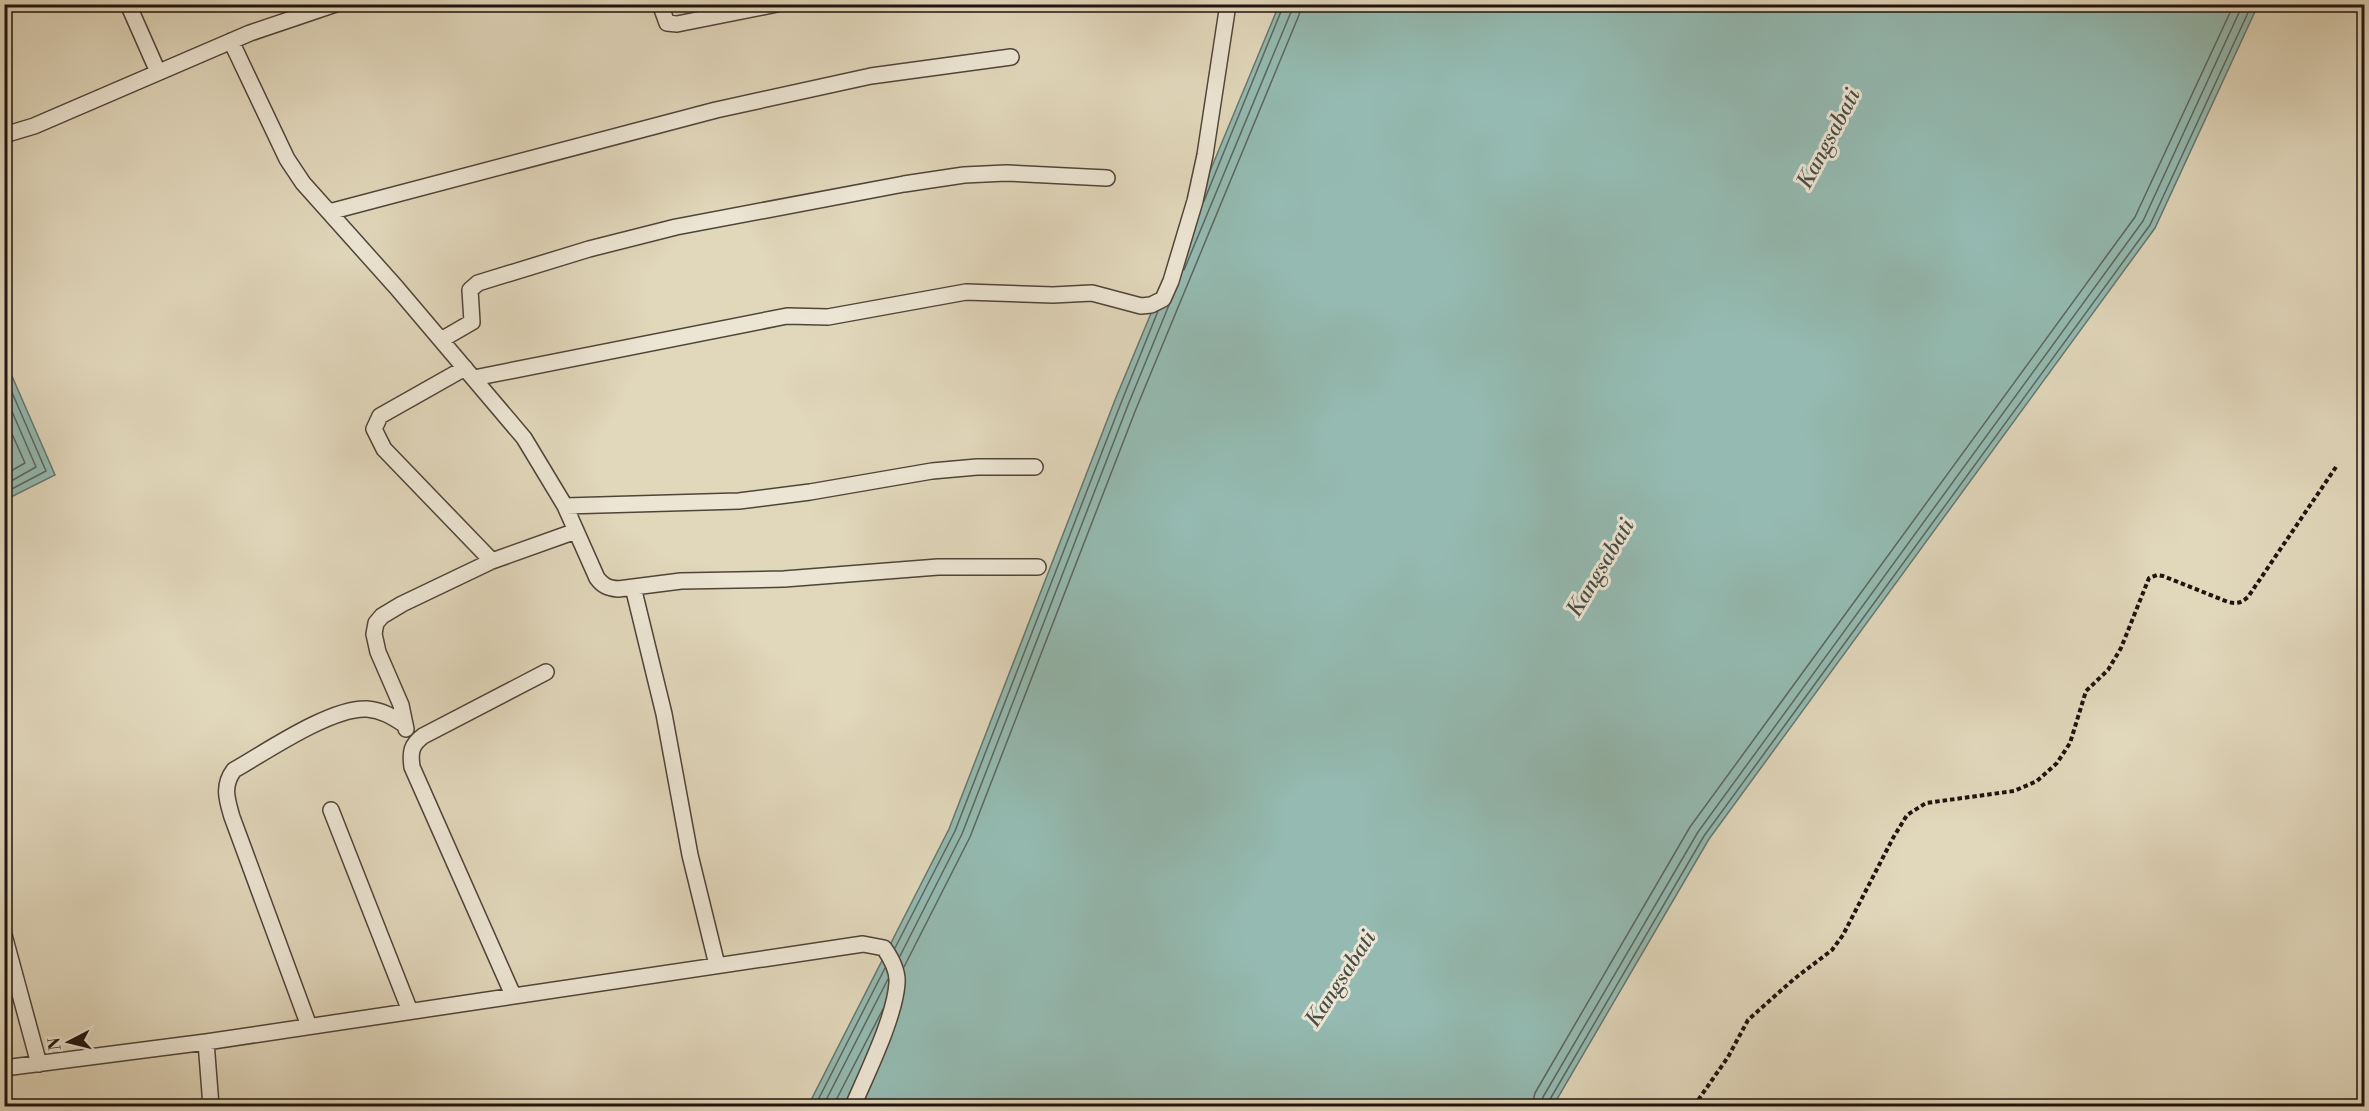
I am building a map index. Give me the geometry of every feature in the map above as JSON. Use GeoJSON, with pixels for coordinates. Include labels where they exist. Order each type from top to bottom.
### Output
{"type":"FeatureCollection","features":[{"type":"Feature","properties":{"kind":"street"},"geometry":{"type":"LineString","coordinates":[[128,4],[158,72]]}},
{"type":"Feature","properties":{"kind":"street"},"geometry":{"type":"LineString","coordinates":[[4,135],[34,126],[231,41],[336,4]]}},
{"type":"Feature","properties":{"kind":"street"},"geometry":{"type":"LineString","coordinates":[[660,4],[667,23],[677,24],[777,4]]}},
{"type":"Feature","properties":{"kind":"street"},"geometry":{"type":"LineString","coordinates":[[492,561],[384,449],[375,429],[381,416],[392,409],[470,373],[787,316],[828,317],[966,292],[1053,295],[1092,293],[1142,306],[1151,305],[1162,299],[1171,281],[1195,201],[1205,155],[1228,4]]}},
{"type":"Feature","properties":{"kind":"street"},"geometry":{"type":"LineString","coordinates":[[231,41],[287,159],[303,183],[524,438],[565,506],[597,578],[608,588],[618,589],[681,580],[784,579],[938,567],[1038,567]]}},
{"type":"Feature","properties":{"kind":"street"},"geometry":{"type":"LineString","coordinates":[[328,212],[727,108],[871,76],[1011,57]]}},
{"type":"Feature","properties":{"kind":"street"},"geometry":{"type":"LineString","coordinates":[[441,340],[472,322],[469,296],[470,290],[478,283],[589,249],[676,227],[904,183],[964,175],[1006,173],[1107,178]]}},
{"type":"Feature","properties":{"kind":"street"},"geometry":{"type":"LineString","coordinates":[[565,506],[739,501],[810,492],[932,471],[977,467],[1035,467]]}},
{"type":"Feature","properties":{"kind":"street"},"geometry":{"type":"LineString","coordinates":[[513,995],[412,767],[405,725],[392,682],[378,652],[374,634],[376,623],[382,616],[402,604],[492,561],[576,531]]}},
{"type":"Feature","properties":{"kind":"street"},"geometry":{"type":"LineString","coordinates":[[633,587],[664,714],[690,855],[717,965]]}},
{"type":"Feature","properties":{"kind":"street"},"geometry":{"type":"LineString","coordinates":[[411,754],[414,743],[423,735],[546,672]]}},
{"type":"Feature","properties":{"kind":"street"},"geometry":{"type":"LineString","coordinates":[[309,1026],[232,817],[225,787],[234,770],[323,720],[344,712],[367,709],[389,714],[405,725]]}},
{"type":"Feature","properties":{"kind":"street"},"geometry":{"type":"LineString","coordinates":[[331,810],[410,1011]]}},
{"type":"Feature","properties":{"kind":"street"},"geometry":{"type":"LineString","coordinates":[[4,935],[39,1064]]}},
{"type":"Feature","properties":{"kind":"street"},"geometry":{"type":"LineString","coordinates":[[4,1068],[206,1042],[863,944],[884,948],[893,961],[897,981],[891,1012],[853,1107]]}},
{"type":"Feature","properties":{"kind":"street"},"geometry":{"type":"LineString","coordinates":[[206,1042],[211,1107]]}},
{"type":"Feature","properties":{"kind":"path"},"geometry":{"type":"LineString","coordinates":[[1694,1107],[1728,1058],[1748,1020],[1794,979],[1832,950],[1843,935],[1907,815],[1926,802],[2014,791],[2037,781],[2057,763],[2070,743],[2086,691],[2108,670],[2121,648],[2149,578],[2157,574],[2228,602],[2235,604],[2242,602],[2248,597],[2287,542],[2336,467]]}},
{"type":"Feature","properties":{"kind":"water","name":"Kangsabati"},"geometry":{"type":"Polygon","coordinates":[[[1279,5],[2258,5],[2155,228],[1709,839],[1553,1106],[808,1106],[949,829],[1115,400],[1279,5]]]}},
{"type":"Feature","properties":{"kind":"water"},"geometry":{"type":"Polygon","coordinates":[[[8,367],[55,475],[5,500],[4,369],[8,367]]]}}]}
